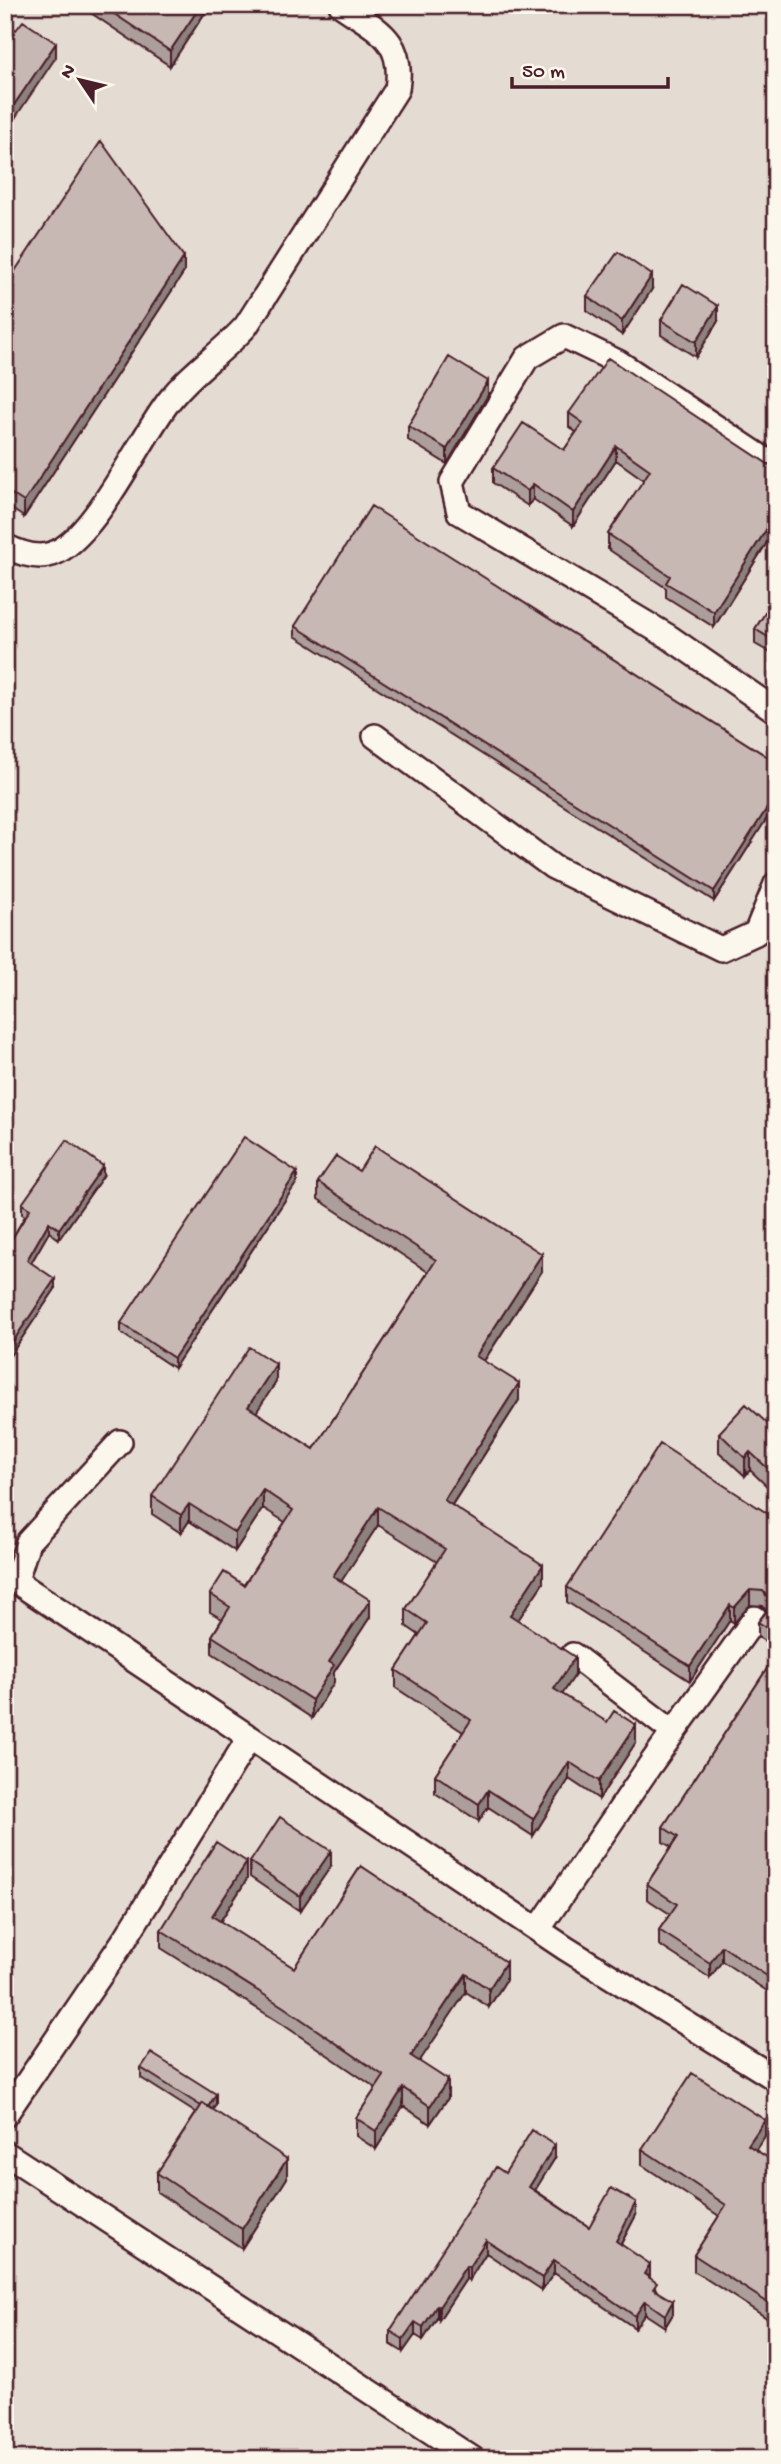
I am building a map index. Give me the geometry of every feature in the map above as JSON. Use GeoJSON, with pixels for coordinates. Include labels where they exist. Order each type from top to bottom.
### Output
{"type":"FeatureCollection","features":[{"type":"Feature","properties":{"kind":"street"},"geometry":{"type":"LineString","coordinates":[[5,546],[36,556],[51,554],[68,545],[90,523],[166,404],[182,385],[246,326],[397,89],[399,60],[394,47],[384,34],[341,5]]}},
{"type":"Feature","properties":{"kind":"street"},"geometry":{"type":"LineString","coordinates":[[776,467],[618,362],[564,336],[527,358],[452,482],[459,512],[669,637],[776,711]]}},
{"type":"Feature","properties":{"kind":"street"},"geometry":{"type":"LineString","coordinates":[[375,736],[553,867],[721,949],[756,933],[776,884]]}},
{"type":"Feature","properties":{"kind":"street"},"geometry":{"type":"LineString","coordinates":[[120,1442],[28,1542],[10,1577],[538,1930],[776,2079]]}},
{"type":"Feature","properties":{"kind":"street"},"geometry":{"type":"LineString","coordinates":[[538,1930],[673,1732],[755,1618]]}},
{"type":"Feature","properties":{"kind":"street"},"geometry":{"type":"LineString","coordinates":[[573,1655],[673,1732]]}},
{"type":"Feature","properties":{"kind":"street"},"geometry":{"type":"LineString","coordinates":[[5,2115],[127,1936],[249,1738]]}},
{"type":"Feature","properties":{"kind":"street"},"geometry":{"type":"LineString","coordinates":[[5,2153],[473,2459]]}},
{"type":"Feature","properties":{"kind":"shaded area"},"geometry":{"type":"Polygon","coordinates":[[[5,5],[776,5],[776,2459],[5,2459],[5,5]]]}},
{"type":"Feature","properties":{"kind":"building"},"geometry":{"type":"Polygon","coordinates":[[[101,5],[201,5],[170,51],[101,5]]]}},
{"type":"Feature","properties":{"kind":"building"},"geometry":{"type":"Polygon","coordinates":[[[23,21],[56,43],[5,118],[5,23],[16,30],[23,21]]]}},
{"type":"Feature","properties":{"kind":"building"},"geometry":{"type":"Polygon","coordinates":[[[101,141],[184,257],[24,502],[5,490],[5,286],[101,141]]]}},
{"type":"Feature","properties":{"kind":"building"},"geometry":{"type":"Polygon","coordinates":[[[618,252],[652,275],[622,321],[587,296],[618,252]]]}},
{"type":"Feature","properties":{"kind":"building"},"geometry":{"type":"Polygon","coordinates":[[[683,284],[718,306],[696,342],[661,320],[683,284]]]}},
{"type":"Feature","properties":{"kind":"building"},"geometry":{"type":"Polygon","coordinates":[[[449,357],[488,381],[447,449],[408,426],[449,357]]]}},
{"type":"Feature","properties":{"kind":"building"},"geometry":{"type":"Polygon","coordinates":[[[608,358],[768,464],[776,466],[776,514],[714,612],[666,583],[670,576],[608,534],[650,470],[616,446],[573,512],[533,484],[528,491],[493,468],[523,423],[564,450],[583,423],[569,413],[608,358]]]}},
{"type":"Feature","properties":{"kind":"building"},"geometry":{"type":"Polygon","coordinates":[[[371,506],[776,762],[776,794],[714,891],[295,626],[371,506]]]}},
{"type":"Feature","properties":{"kind":"building"},"geometry":{"type":"Polygon","coordinates":[[[776,596],[776,642],[755,629],[776,596]]]}},
{"type":"Feature","properties":{"kind":"building"},"geometry":{"type":"Polygon","coordinates":[[[244,1137],[297,1172],[174,1358],[121,1323],[244,1137]]]}},
{"type":"Feature","properties":{"kind":"building"},"geometry":{"type":"Polygon","coordinates":[[[67,1140],[103,1166],[59,1229],[49,1222],[27,1260],[55,1279],[5,1353],[5,1246],[7,1247],[30,1209],[22,1204],[67,1140]]]}},
{"type":"Feature","properties":{"kind":"building"},"geometry":{"type":"Polygon","coordinates":[[[375,1146],[542,1254],[476,1356],[519,1383],[444,1500],[543,1565],[510,1615],[575,1657],[554,1689],[607,1722],[614,1711],[636,1725],[599,1781],[569,1762],[533,1819],[488,1790],[479,1804],[435,1775],[471,1720],[396,1670],[427,1623],[406,1609],[445,1549],[378,1507],[333,1576],[370,1600],[329,1662],[334,1665],[312,1700],[212,1636],[230,1607],[210,1594],[224,1572],[244,1585],[293,1510],[263,1490],[235,1533],[189,1504],[181,1515],[152,1496],[249,1347],[276,1364],[248,1407],[314,1449],[436,1260],[318,1182],[336,1156],[359,1171],[375,1146]]]}},
{"type":"Feature","properties":{"kind":"building"},"geometry":{"type":"Polygon","coordinates":[[[746,1404],[769,1425],[776,1419],[776,1476],[750,1452],[745,1458],[719,1433],[746,1404]]]}},
{"type":"Feature","properties":{"kind":"building"},"geometry":{"type":"Polygon","coordinates":[[[660,1444],[776,1519],[776,1633],[758,1622],[767,1611],[768,1598],[763,1591],[750,1590],[734,1608],[730,1605],[690,1666],[567,1587],[660,1444]]]}},
{"type":"Feature","properties":{"kind":"building"},"geometry":{"type":"Polygon","coordinates":[[[776,1655],[776,1982],[722,1946],[710,1963],[659,1930],[677,1904],[647,1884],[678,1837],[663,1827],[776,1655]]]}},
{"type":"Feature","properties":{"kind":"building"},"geometry":{"type":"Polygon","coordinates":[[[280,1817],[331,1851],[300,1896],[250,1862],[280,1817]]]}},
{"type":"Feature","properties":{"kind":"building"},"geometry":{"type":"Polygon","coordinates":[[[216,1842],[247,1862],[212,1916],[294,1968],[361,1866],[506,1962],[489,1989],[466,1974],[411,2056],[448,2080],[430,2106],[403,2088],[376,2131],[356,2118],[384,2076],[282,2006],[161,1930],[216,1842]]]}},
{"type":"Feature","properties":{"kind":"building"},"geometry":{"type":"Polygon","coordinates":[[[151,2053],[216,2094],[208,2107],[203,2103],[201,2106],[141,2068],[151,2053]]]}},
{"type":"Feature","properties":{"kind":"building"},"geometry":{"type":"Polygon","coordinates":[[[692,2073],[765,2120],[748,2145],[776,2163],[776,2308],[694,2255],[726,2205],[642,2149],[692,2073]]]}},
{"type":"Feature","properties":{"kind":"building"},"geometry":{"type":"Polygon","coordinates":[[[203,2103],[287,2159],[242,2229],[157,2173],[203,2103]]]}},
{"type":"Feature","properties":{"kind":"building"},"geometry":{"type":"Polygon","coordinates":[[[532,2130],[555,2145],[529,2187],[589,2227],[611,2188],[636,2202],[616,2241],[650,2264],[644,2274],[657,2283],[653,2289],[673,2301],[665,2315],[645,2301],[635,2316],[554,2260],[542,2278],[486,2240],[423,2327],[415,2322],[403,2339],[390,2331],[496,2167],[505,2173],[532,2130]]]}}]}
